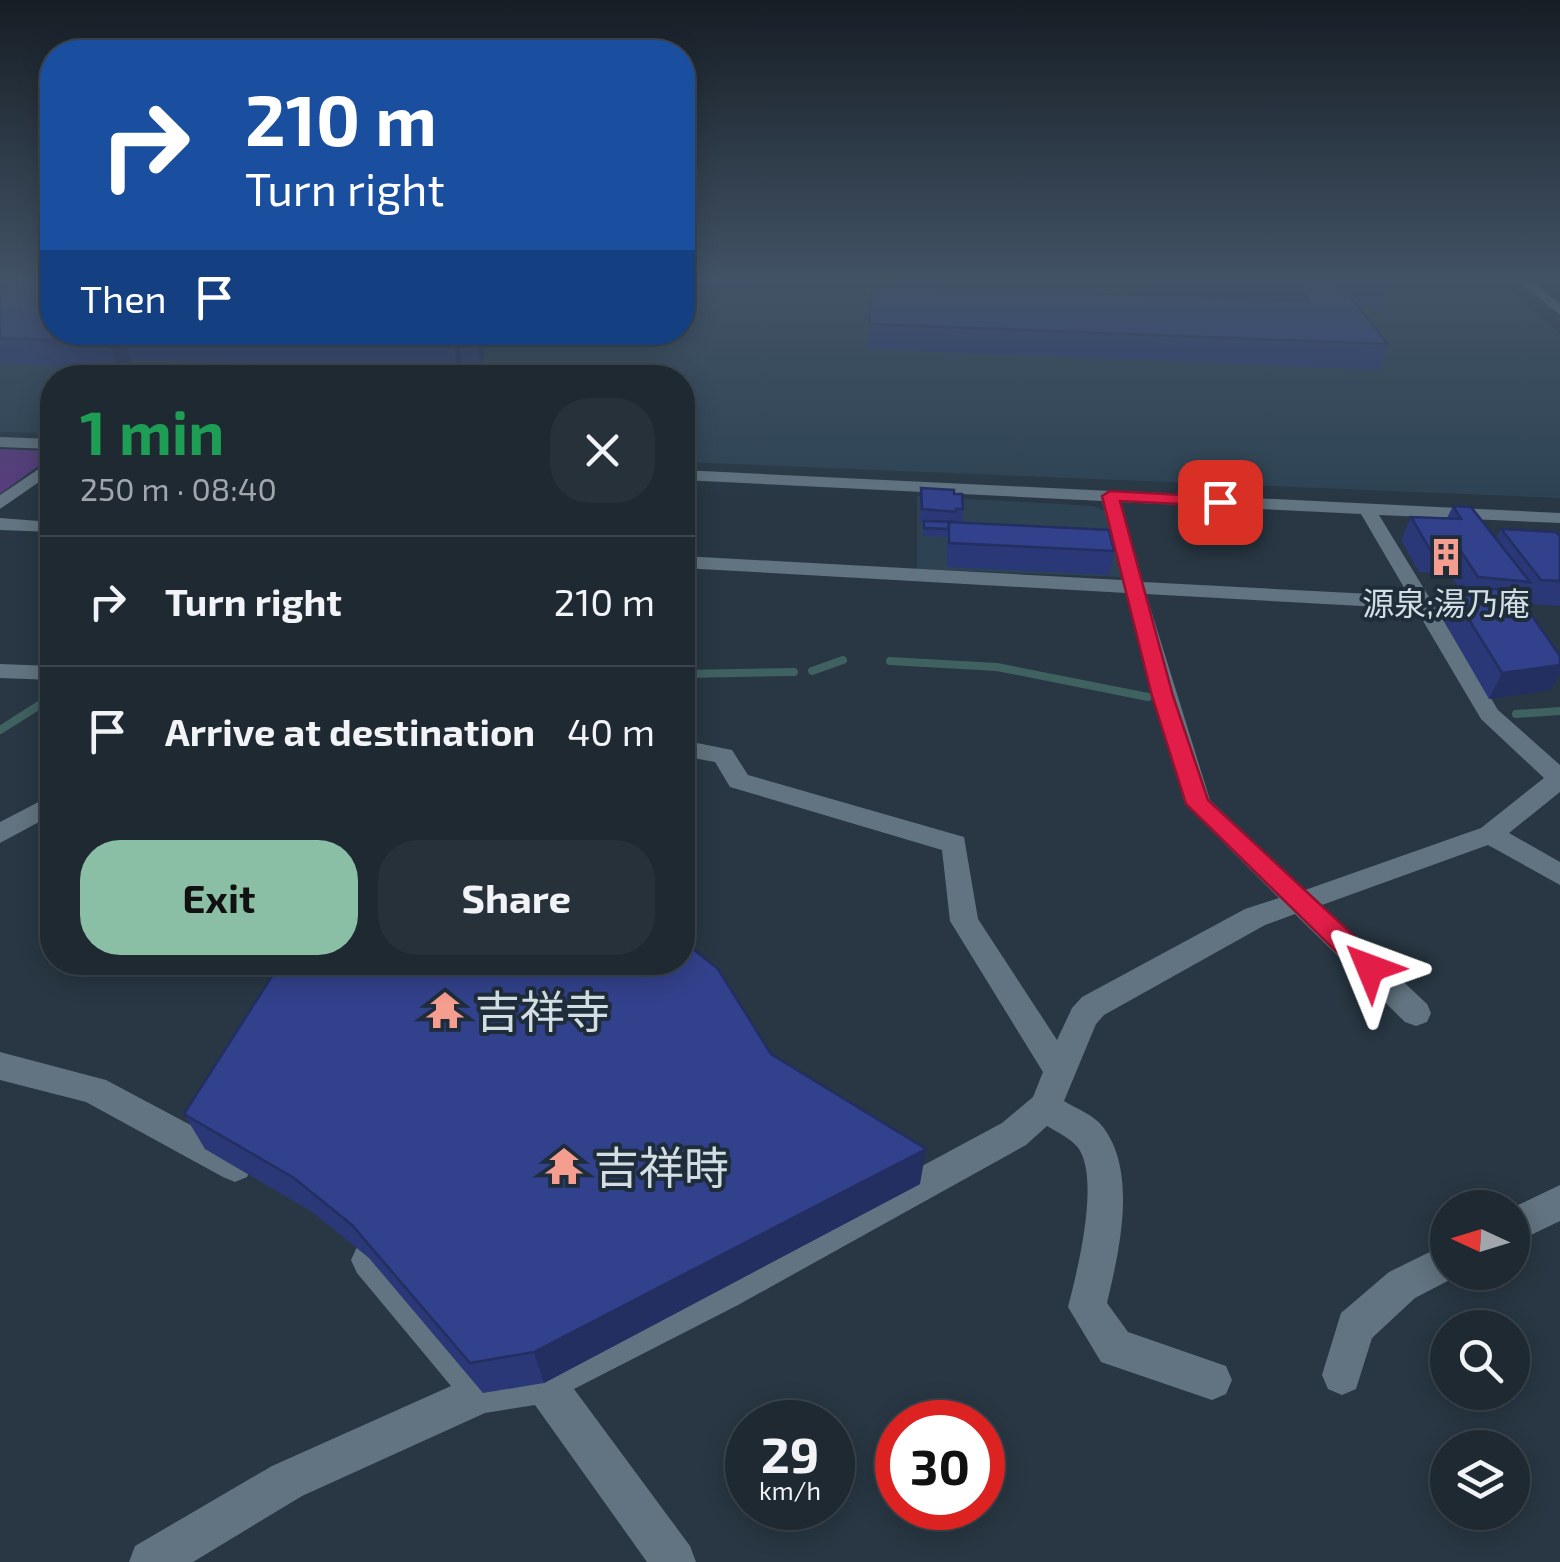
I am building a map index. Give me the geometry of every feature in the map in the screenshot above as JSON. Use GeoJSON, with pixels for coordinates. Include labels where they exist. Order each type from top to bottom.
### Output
{"type":"FeatureCollection","features":[{"type":"Feature","properties":{"kind":"street"},"geometry":{"type":"LineString","coordinates":[[0,442],[40,444]]}},
{"type":"Feature","properties":{"kind":"street"},"geometry":{"type":"LineString","coordinates":[[0,504],[40,475]]}},
{"type":"Feature","properties":{"kind":"street"},"geometry":{"type":"LineString","coordinates":[[695,476],[1560,518]]}},
{"type":"Feature","properties":{"kind":"street"},"geometry":{"type":"LineString","coordinates":[[1110,496],[1131,586],[1198,804],[1416,1013]]}},
{"type":"Feature","properties":{"kind":"street"},"geometry":{"type":"LineString","coordinates":[[151,1562],[287,1481],[483,1393],[544,1382],[724,1292],[1014,1134],[1046,1108],[1083,1017],[1093,1006],[1256,916],[1490,834],[1525,810],[1560,778],[1489,714],[1367,509]]}},
{"type":"Feature","properties":{"kind":"street"},"geometry":{"type":"LineString","coordinates":[[0,524],[40,526]]}},
{"type":"Feature","properties":{"kind":"street"},"geometry":{"type":"LineString","coordinates":[[695,563],[1421,602]]}},
{"type":"Feature","properties":{"kind":"street"},"geometry":{"type":"LineString","coordinates":[[0,671],[40,673]]}},
{"type":"Feature","properties":{"kind":"street"},"geometry":{"type":"LineString","coordinates":[[695,751],[723,756],[739,781],[955,844],[964,921],[1060,1071]]}},
{"type":"Feature","properties":{"kind":"street"},"geometry":{"type":"LineString","coordinates":[[0,834],[40,811]]}},
{"type":"Feature","properties":{"kind":"street"},"geometry":{"type":"LineString","coordinates":[[1490,834],[1560,876]]}},
{"type":"Feature","properties":{"kind":"street"},"geometry":{"type":"LineString","coordinates":[[0,1066],[94,1090],[266,1185]]}},
{"type":"Feature","properties":{"kind":"street"},"geometry":{"type":"LineString","coordinates":[[1046,1108],[1091,1138],[1102,1162],[1100,1261],[1088,1307],[1115,1348],[1212,1380]]}},
{"type":"Feature","properties":{"kind":"street"},"geometry":{"type":"LineString","coordinates":[[205,1149],[224,1117]]}},
{"type":"Feature","properties":{"kind":"street"},"geometry":{"type":"LineString","coordinates":[[1530,1218],[1560,1202]]}},
{"type":"Feature","properties":{"kind":"street"},"geometry":{"type":"LineString","coordinates":[[341,1235],[369,1258],[483,1393]]}},
{"type":"Feature","properties":{"kind":"street"},"geometry":{"type":"LineString","coordinates":[[1342,1375],[1354,1327],[1402,1286],[1430,1271]]}},
{"type":"Feature","properties":{"kind":"street"},"geometry":{"type":"LineString","coordinates":[[544,1382],[674,1562]]}},
{"type":"Feature","properties":{"kind":"shaded area"},"geometry":{"type":"Polygon","coordinates":[[[0,354],[1560,354],[1560,498],[695,462],[695,365],[40,365],[40,433],[0,432],[0,354]]]}},
{"type":"Feature","properties":{"kind":"shaded area"},"geometry":{"type":"Polygon","coordinates":[[[0,449],[40,451],[40,465],[0,494],[0,449]]]}},
{"type":"Feature","properties":{"kind":"shaded area"},"geometry":{"type":"Polygon","coordinates":[[[917,496],[1094,506],[1107,512],[1121,577],[917,569],[917,496]]]}},
{"type":"Feature","properties":{"kind":"building"},"geometry":{"type":"Polygon","coordinates":[[[921,488],[962,494],[963,509],[922,509],[921,488]]]}},
{"type":"Feature","properties":{"kind":"building"},"geometry":{"type":"Polygon","coordinates":[[[1453,506],[1471,507],[1530,582],[1478,577],[1460,550],[1429,548],[1411,517],[1461,519],[1453,506]]]}},
{"type":"Feature","properties":{"kind":"building"},"geometry":{"type":"Polygon","coordinates":[[[924,521],[956,522],[956,523],[949,522],[948,529],[924,528],[924,521]]]}},
{"type":"Feature","properties":{"kind":"building"},"geometry":{"type":"Polygon","coordinates":[[[949,522],[1109,530],[1114,551],[949,543],[949,522]]]}},
{"type":"Feature","properties":{"kind":"building"},"geometry":{"type":"Polygon","coordinates":[[[1501,529],[1556,532],[1560,536],[1560,581],[1541,580],[1501,529]]]}},
{"type":"Feature","properties":{"kind":"building"},"geometry":{"type":"Polygon","coordinates":[[[1449,587],[1514,590],[1560,656],[1560,665],[1502,673],[1449,587]]]}},
{"type":"Feature","properties":{"kind":"building","name":"吉祥時"},"geometry":{"type":"Polygon","coordinates":[[[695,950],[718,969],[771,1054],[926,1149],[534,1352],[470,1363],[352,1225],[294,1178],[184,1114],[273,975],[695,975],[695,950]]]}},
{"type":"Feature","properties":{"kind":"waterway"},"geometry":{"type":"LineString","coordinates":[[812,671],[843,660]]}},
{"type":"Feature","properties":{"kind":"waterway"},"geometry":{"type":"LineString","coordinates":[[890,661],[997,667],[1148,697]]}},
{"type":"Feature","properties":{"kind":"waterway"},"geometry":{"type":"LineString","coordinates":[[695,674],[794,672]]}},
{"type":"Feature","properties":{"kind":"waterway"},"geometry":{"type":"LineString","coordinates":[[0,730],[40,705]]}},
{"type":"Feature","properties":{"kind":"waterway"},"geometry":{"type":"LineString","coordinates":[[1516,714],[1560,711]]}},
{"type":"Feature","properties":{"kind":"place","name":"源泉;湯乃庵"},"geometry":{"type":"Point","coordinates":[1446,557]}},
{"type":"Feature","properties":{"kind":"place","name":"吉祥寺"},"geometry":{"type":"Point","coordinates":[445,1010]}},
{"type":"Feature","properties":{"kind":"place","name":"吉祥時"},"geometry":{"type":"Point","coordinates":[564,1166]}},
{"type":"Feature","properties":{"kind":"route"},"geometry":{"type":"LineString","coordinates":[[1220,502],[1110,496],[1162,696],[1198,804],[1370,968]]}}]}
